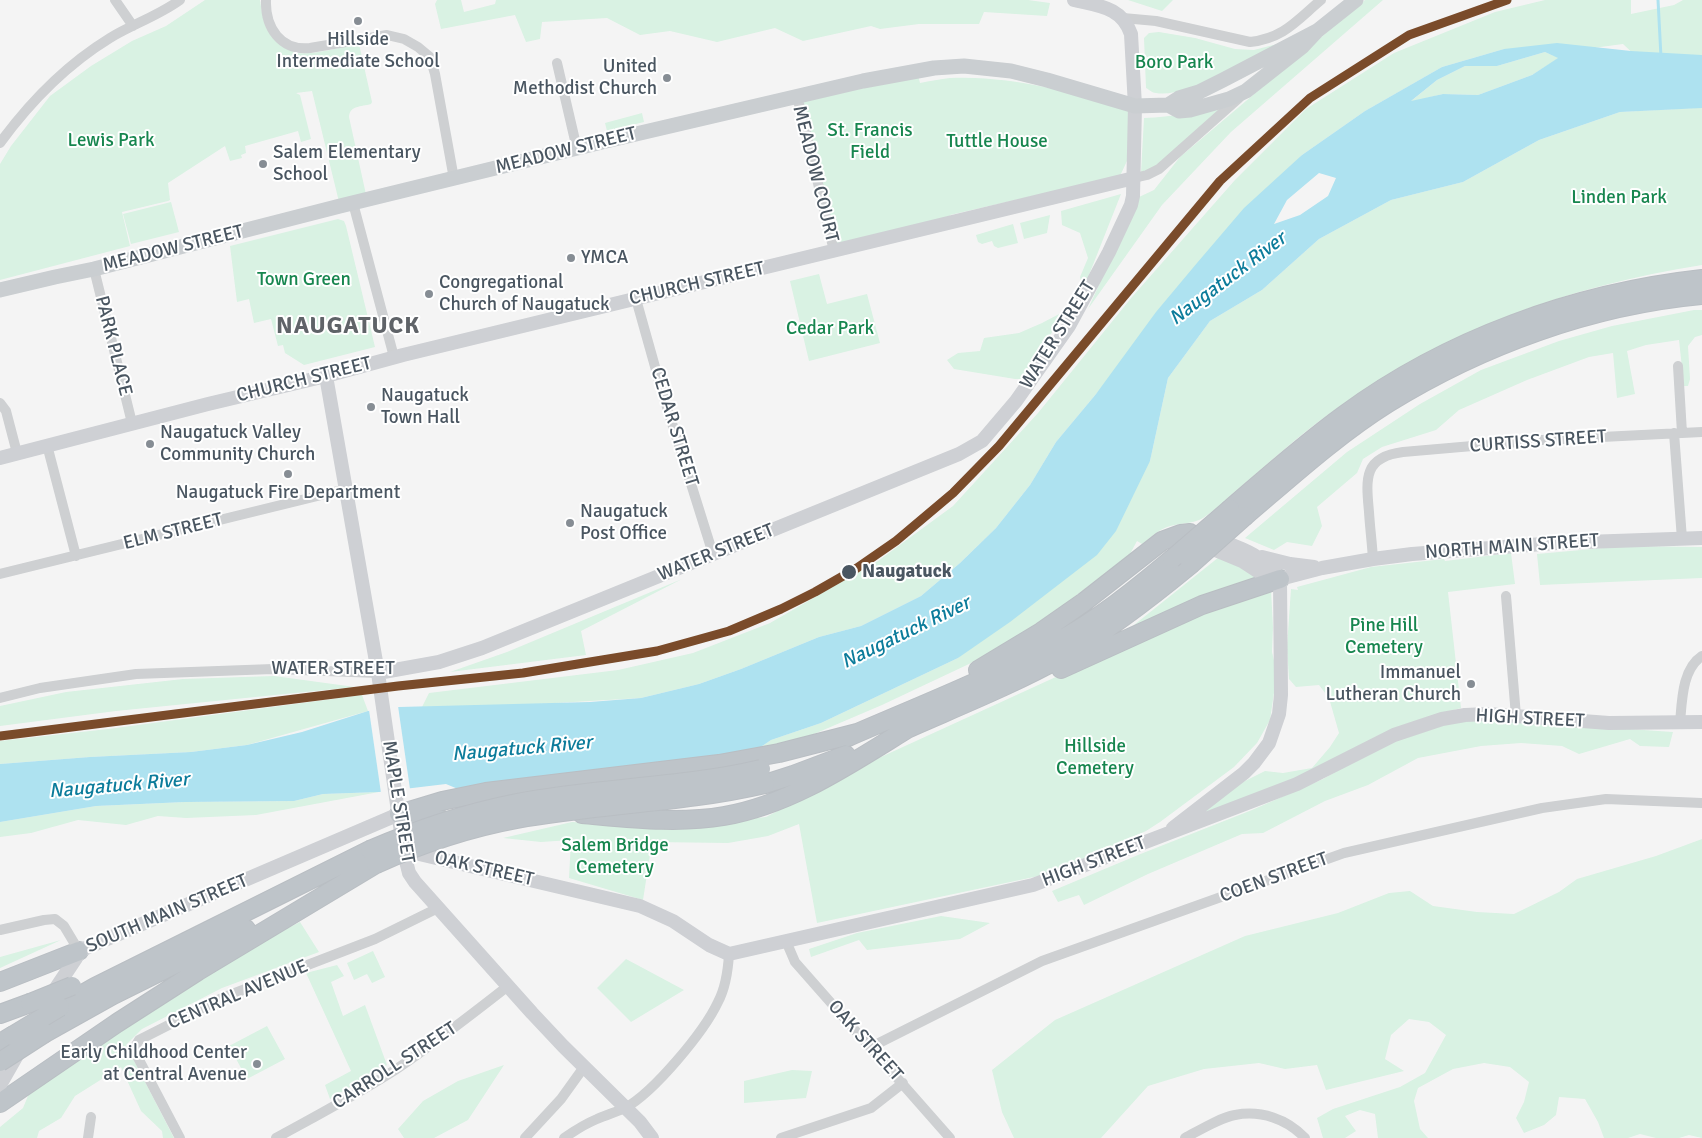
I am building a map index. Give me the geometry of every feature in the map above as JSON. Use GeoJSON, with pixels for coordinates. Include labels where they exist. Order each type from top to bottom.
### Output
{"type":"FeatureCollection","features":[{"type":"Feature","properties":{"kind":"highway"},"geometry":{"type":"LineString","coordinates":[[399,814],[457,797],[514,788],[719,764],[762,770],[827,763],[1031,673],[1096,636],[1148,599],[1190,564],[1286,461],[1344,414],[1406,375],[1448,353],[1540,314],[1574,304],[1646,288],[1702,280]]}},
{"type":"Feature","properties":{"kind":"highway"},"geometry":{"type":"LineString","coordinates":[[6,1040],[95,987],[192,939],[373,857],[515,819],[697,797],[857,733],[1025,658],[1056,642],[1118,604],[1172,559],[1357,425],[1395,400],[1450,369],[1517,339],[1587,317],[1659,301],[1702,295]]}},
{"type":"Feature","properties":{"kind":"highway"},"geometry":{"type":"LineString","coordinates":[[923,704],[1041,632],[1084,602],[1162,541],[1181,534],[1190,533]]}},
{"type":"Feature","properties":{"kind":"highway"},"geometry":{"type":"LineString","coordinates":[[964,704],[1050,674],[1202,605],[1280,580]]}},
{"type":"Feature","properties":{"kind":"highway"},"geometry":{"type":"LineString","coordinates":[[399,814],[420,822],[503,812],[673,820],[722,817],[758,808],[796,793],[912,726]]}},
{"type":"Feature","properties":{"kind":"highway"},"geometry":{"type":"LineString","coordinates":[[0,1062],[45,1033],[113,995],[373,857]]}},
{"type":"Feature","properties":{"kind":"highway"},"geometry":{"type":"LineString","coordinates":[[0,1103],[117,1023],[373,857]]}},
{"type":"Feature","properties":{"kind":"highway"},"geometry":{"type":"LineString","coordinates":[[0,1014],[126,963],[192,939]]}},
{"type":"Feature","properties":{"kind":"highway"},"geometry":{"type":"LineString","coordinates":[[0,982],[79,951]]}},
{"type":"Feature","properties":{"kind":"main road"},"geometry":{"type":"LineString","coordinates":[[1135,106],[1168,105],[1179,111],[1229,100],[1246,91],[1303,46],[1317,31],[1356,0]]}},
{"type":"Feature","properties":{"kind":"main road"},"geometry":{"type":"LineString","coordinates":[[1168,105],[1179,98],[1199,92],[1317,31]]}},
{"type":"Feature","properties":{"kind":"main road","name":"MEADOW STREET"},"geometry":{"type":"LineString","coordinates":[[0,290],[94,270],[353,202],[577,148],[796,96],[914,71],[964,66],[1011,71],[1135,106]]}},
{"type":"Feature","properties":{"kind":"street"},"geometry":{"type":"LineString","coordinates":[[115,0],[133,26]]}},
{"type":"Feature","properties":{"kind":"street"},"geometry":{"type":"LineString","coordinates":[[0,142],[18,118],[51,83],[82,58],[110,38],[167,10],[180,0]]}},
{"type":"Feature","properties":{"kind":"street"},"geometry":{"type":"LineString","coordinates":[[266,0],[269,22],[273,31],[292,47],[310,48],[387,35],[404,39],[424,52],[430,58],[435,74],[454,179]]}},
{"type":"Feature","properties":{"kind":"street"},"geometry":{"type":"LineString","coordinates":[[1074,0],[1109,9],[1123,18],[1156,20],[1250,42],[1262,41],[1277,36],[1290,28],[1321,0]]}},
{"type":"Feature","properties":{"kind":"street","name":"WATER STREET"},"geometry":{"type":"LineString","coordinates":[[0,698],[40,688],[136,674],[273,669],[378,673],[439,662],[462,655],[959,454],[982,441],[1016,401],[1069,326],[1131,205],[1134,178],[1135,106],[1131,34],[1123,18]]}},
{"type":"Feature","properties":{"kind":"street"},"geometry":{"type":"LineString","coordinates":[[557,63],[577,148]]}},
{"type":"Feature","properties":{"kind":"street"},"geometry":{"type":"LineString","coordinates":[[1134,178],[1159,169],[1246,91]]}},
{"type":"Feature","properties":{"kind":"street","name":"MEADOW COURT"},"geometry":{"type":"LineString","coordinates":[[796,96],[834,251]]}},
{"type":"Feature","properties":{"kind":"street","name":"CHURCH STREET"},"geometry":{"type":"LineString","coordinates":[[0,458],[132,423],[326,376],[394,357],[1134,178]]}},
{"type":"Feature","properties":{"kind":"street"},"geometry":{"type":"LineString","coordinates":[[353,202],[394,357]]}},
{"type":"Feature","properties":{"kind":"street","name":"PARK PLACE"},"geometry":{"type":"LineString","coordinates":[[94,270],[132,423]]}},
{"type":"Feature","properties":{"kind":"street","name":"CEDAR STREET"},"geometry":{"type":"LineString","coordinates":[[636,299],[661,388],[713,554]]}},
{"type":"Feature","properties":{"kind":"street"},"geometry":{"type":"LineString","coordinates":[[1678,366],[1678,433],[1682,539]]}},
{"type":"Feature","properties":{"kind":"street","name":"MAPLE STREET"},"geometry":{"type":"LineString","coordinates":[[326,376],[384,708],[404,853],[409,873],[508,986],[584,1067],[640,1122],[652,1138]]}},
{"type":"Feature","properties":{"kind":"street"},"geometry":{"type":"LineString","coordinates":[[0,402],[6,411],[16,453]]}},
{"type":"Feature","properties":{"kind":"street","name":"CURTISS STREET"},"geometry":{"type":"LineString","coordinates":[[1373,559],[1367,486],[1371,468],[1383,456],[1403,452],[1542,440],[1702,432]]}},
{"type":"Feature","properties":{"kind":"street"},"geometry":{"type":"LineString","coordinates":[[47,446],[76,556]]}},
{"type":"Feature","properties":{"kind":"street","name":"ELM STREET"},"geometry":{"type":"LineString","coordinates":[[0,574],[346,489]]}},
{"type":"Feature","properties":{"kind":"street"},"geometry":{"type":"LineString","coordinates":[[1162,837],[1244,773],[1254,762],[1269,743],[1279,714],[1281,694],[1280,580],[1272,568],[1256,555],[1209,536],[1190,533]]}},
{"type":"Feature","properties":{"kind":"street"},"geometry":{"type":"LineString","coordinates":[[1190,533],[1199,544],[1242,561],[1268,578],[1280,580]]}},
{"type":"Feature","properties":{"kind":"street","name":"NORTH MAIN STREET"},"geometry":{"type":"LineString","coordinates":[[1280,580],[1322,568],[1373,559],[1556,543],[1702,538]]}},
{"type":"Feature","properties":{"kind":"street","name":"NORTH MAIN STREET"},"geometry":{"type":"LineString","coordinates":[[1256,555],[1290,564],[1322,568]]}},
{"type":"Feature","properties":{"kind":"street"},"geometry":{"type":"LineString","coordinates":[[1506,596],[1516,716]]}},
{"type":"Feature","properties":{"kind":"street"},"geometry":{"type":"LineString","coordinates":[[1680,723],[1684,685],[1691,668],[1697,659],[1702,656]]}},
{"type":"Feature","properties":{"kind":"street","name":"HIGH STREET"},"geometry":{"type":"LineString","coordinates":[[729,954],[1033,886],[1297,784],[1394,735],[1418,726],[1465,715],[1488,714],[1609,724],[1702,722]]}},
{"type":"Feature","properties":{"kind":"street","name":"COEN STREET"},"geometry":{"type":"LineString","coordinates":[[871,1047],[1042,961],[1344,853],[1542,808],[1606,799],[1702,803]]}},
{"type":"Feature","properties":{"kind":"street","name":"SOUTH MAIN STREET"},"geometry":{"type":"LineString","coordinates":[[0,1086],[57,984],[79,951],[399,814]]}},
{"type":"Feature","properties":{"kind":"street","name":"OAK STREET"},"geometry":{"type":"LineString","coordinates":[[404,853],[449,860],[640,906],[673,921],[709,945],[729,954]]}},
{"type":"Feature","properties":{"kind":"street","name":"CENTRAL AVENUE"},"geometry":{"type":"LineString","coordinates":[[180,1138],[136,1054],[135,1047],[139,1040],[222,998],[375,939],[438,908]]}},
{"type":"Feature","properties":{"kind":"street"},"geometry":{"type":"LineString","coordinates":[[0,930],[55,919],[64,926],[79,951]]}},
{"type":"Feature","properties":{"kind":"street","name":"OAK STREET"},"geometry":{"type":"LineString","coordinates":[[786,941],[795,962],[950,1138]]}},
{"type":"Feature","properties":{"kind":"street"},"geometry":{"type":"LineString","coordinates":[[564,1138],[596,1119],[625,1108],[664,1074],[706,1024],[719,1002],[727,977],[729,954]]}},
{"type":"Feature","properties":{"kind":"street","name":"CARROLL STREET"},"geometry":{"type":"LineString","coordinates":[[276,1138],[353,1096],[396,1069],[508,986]]}},
{"type":"Feature","properties":{"kind":"street"},"geometry":{"type":"LineString","coordinates":[[525,1138],[561,1099],[584,1067]]}},
{"type":"Feature","properties":{"kind":"street"},"geometry":{"type":"LineString","coordinates":[[781,1138],[871,1108],[903,1083]]}},
{"type":"Feature","properties":{"kind":"street"},"geometry":{"type":"LineString","coordinates":[[1185,1138],[1234,1115],[1258,1114],[1282,1120],[1295,1128],[1305,1138]]}},
{"type":"Feature","properties":{"kind":"street"},"geometry":{"type":"LineString","coordinates":[[88,1138],[91,1117]]}},
{"type":"Feature","properties":{"kind":"green space","name":"Lewis Park"},"geometry":{"type":"Polygon","coordinates":[[[205,0],[260,0],[264,21],[269,32],[284,46],[297,53],[320,52],[359,44],[372,102],[371,104],[354,108],[351,110],[349,117],[367,199],[340,206],[312,91],[296,93],[300,95],[311,139],[301,142],[298,131],[245,146],[246,153],[241,155],[242,158],[230,161],[225,146],[168,183],[170,200],[122,212],[130,246],[0,280],[0,164],[11,146],[50,96],[91,66],[132,41],[166,26],[205,0]]]}},
{"type":"Feature","properties":{"kind":"green space"},"geometry":{"type":"Polygon","coordinates":[[[437,0],[461,0],[464,12],[495,4],[496,0],[1028,0],[1050,3],[1047,16],[984,12],[979,24],[919,24],[880,29],[871,26],[803,41],[775,28],[717,42],[670,31],[640,35],[607,18],[542,22],[540,39],[526,42],[515,15],[441,29],[435,4],[437,0]]]}},
{"type":"Feature","properties":{"kind":"green space"},"geometry":{"type":"Polygon","coordinates":[[[1128,0],[1173,0],[1162,11],[1128,0]]]}},
{"type":"Feature","properties":{"kind":"green space"},"geometry":{"type":"Polygon","coordinates":[[[1365,0],[1383,0],[1231,132],[1162,205],[1088,309],[1139,197],[1154,190],[1180,157],[1365,0]]]}},
{"type":"Feature","properties":{"kind":"green space"},"geometry":{"type":"Polygon","coordinates":[[[1545,0],[1631,0],[1631,14],[1674,5],[1683,0],[1702,0],[1702,66],[1642,62],[1623,44],[1578,50],[1504,49],[1442,67],[1365,111],[1302,155],[1056,442],[1030,485],[996,528],[960,563],[921,596],[861,626],[819,637],[699,684],[641,698],[522,705],[422,707],[429,693],[618,670],[693,653],[770,623],[878,561],[953,506],[1038,413],[1132,297],[1235,180],[1306,109],[1394,53],[1495,12],[1545,0]]]}},
{"type":"Feature","properties":{"kind":"green space","name":"Boro Park"},"geometry":{"type":"Polygon","coordinates":[[[1159,32],[1195,38],[1235,49],[1254,50],[1281,43],[1201,84],[1169,93],[1156,93],[1146,88],[1144,38],[1149,33],[1159,32]]]}},
{"type":"Feature","properties":{"kind":"green space"},"geometry":{"type":"Polygon","coordinates":[[[1545,52],[1559,58],[1532,75],[1478,95],[1443,94],[1410,102],[1437,80],[1465,66],[1497,66],[1545,52]]]}},
{"type":"Feature","properties":{"kind":"green space"},"geometry":{"type":"Polygon","coordinates":[[[917,71],[920,83],[950,78],[996,79],[1042,86],[1132,110],[1132,150],[1120,176],[950,215],[952,226],[834,252],[796,96],[917,71]]]}},
{"type":"Feature","properties":{"kind":"green space","name":"Boro Park"},"geometry":{"type":"Polygon","coordinates":[[[1226,105],[1151,170],[1141,173],[1144,118],[1185,114],[1226,105]]]}},
{"type":"Feature","properties":{"kind":"green space","name":"Linden Park"},"geometry":{"type":"Polygon","coordinates":[[[1702,108],[1702,265],[1603,285],[1555,299],[1462,335],[1417,358],[1374,383],[1320,421],[1203,518],[1164,528],[1142,544],[1137,541],[1130,554],[1069,601],[1027,630],[969,664],[882,705],[807,737],[778,745],[761,747],[771,740],[821,723],[958,658],[1150,461],[1168,378],[1210,321],[1262,290],[1319,239],[1391,200],[1463,182],[1539,140],[1620,112],[1702,108]]]}},
{"type":"Feature","properties":{"kind":"green space"},"geometry":{"type":"Polygon","coordinates":[[[642,113],[644,122],[607,131],[605,123],[642,113]]]}},
{"type":"Feature","properties":{"kind":"green space"},"geometry":{"type":"Polygon","coordinates":[[[1121,194],[1083,290],[1080,277],[1088,258],[1080,233],[1062,225],[1061,211],[1121,194]]]}},
{"type":"Feature","properties":{"kind":"green space"},"geometry":{"type":"Polygon","coordinates":[[[171,202],[179,232],[131,244],[123,214],[171,202]]]}},
{"type":"Feature","properties":{"kind":"green space"},"geometry":{"type":"Polygon","coordinates":[[[1050,215],[1047,233],[1024,239],[1020,223],[1050,215]]]}},
{"type":"Feature","properties":{"kind":"green space","name":"Town Green"},"geometry":{"type":"Polygon","coordinates":[[[338,219],[344,221],[346,226],[375,347],[304,365],[285,353],[283,345],[278,346],[271,319],[254,323],[249,299],[237,302],[230,246],[338,219]]]}},
{"type":"Feature","properties":{"kind":"green space"},"geometry":{"type":"Polygon","coordinates":[[[1013,224],[1018,243],[998,248],[994,246],[992,241],[982,244],[978,242],[976,235],[1013,224]]]}},
{"type":"Feature","properties":{"kind":"green space","name":"Cedar Park"},"geometry":{"type":"Polygon","coordinates":[[[819,274],[827,304],[867,294],[880,343],[809,361],[790,281],[819,274]]]}},
{"type":"Feature","properties":{"kind":"green space"},"geometry":{"type":"Polygon","coordinates":[[[1702,310],[1702,335],[1695,337],[1688,346],[1690,379],[1688,386],[1684,386],[1679,340],[1646,345],[1627,351],[1635,394],[1617,398],[1613,353],[1589,357],[1527,380],[1459,410],[1436,430],[1382,447],[1363,459],[1357,473],[1317,507],[1322,526],[1312,546],[1287,542],[1274,550],[1245,538],[1347,452],[1420,404],[1481,370],[1559,341],[1612,326],[1702,310]]]}},
{"type":"Feature","properties":{"kind":"green space"},"geometry":{"type":"Polygon","coordinates":[[[1063,312],[1034,365],[1024,379],[954,369],[947,360],[958,353],[980,351],[984,338],[1019,333],[1063,312]]]}},
{"type":"Feature","properties":{"kind":"green space"},"geometry":{"type":"Polygon","coordinates":[[[1625,546],[1702,547],[1702,578],[1540,585],[1537,554],[1625,546]]]}},
{"type":"Feature","properties":{"kind":"green space","name":"Pine Hill Cemetery"},"geometry":{"type":"Polygon","coordinates":[[[1511,553],[1515,584],[1448,592],[1461,708],[1431,716],[1285,785],[1198,817],[1231,788],[1265,771],[1283,773],[1312,768],[1339,733],[1329,698],[1319,685],[1296,687],[1289,679],[1287,647],[1291,589],[1298,590],[1297,587],[1371,567],[1511,553]]]}},
{"type":"Feature","properties":{"kind":"green space"},"geometry":{"type":"Polygon","coordinates":[[[1219,557],[1240,564],[1258,580],[1132,632],[1134,625],[1219,557]]]}},
{"type":"Feature","properties":{"kind":"green space"},"geometry":{"type":"Polygon","coordinates":[[[682,579],[581,631],[586,655],[450,672],[507,652],[682,579]]]}},
{"type":"Feature","properties":{"kind":"green space","name":"Hillside Cemetery"},"geometry":{"type":"Polygon","coordinates":[[[1271,590],[1272,652],[1276,669],[1274,693],[1270,720],[1257,743],[1234,767],[1146,831],[1048,874],[817,923],[799,824],[768,836],[728,843],[652,842],[643,900],[569,878],[571,840],[541,842],[503,838],[572,822],[680,827],[766,817],[881,757],[1189,616],[1271,590]]]}},
{"type":"Feature","properties":{"kind":"green space"},"geometry":{"type":"Polygon","coordinates":[[[274,676],[355,687],[116,711],[0,726],[0,706],[66,692],[183,679],[274,676]]]}},
{"type":"Feature","properties":{"kind":"green space"},"geometry":{"type":"Polygon","coordinates":[[[362,695],[368,711],[247,745],[191,752],[0,764],[0,741],[108,729],[362,695]]]}},
{"type":"Feature","properties":{"kind":"green space"},"geometry":{"type":"Polygon","coordinates":[[[1467,718],[1673,732],[1669,747],[1640,746],[1630,739],[1579,754],[1562,746],[1521,743],[1481,746],[1418,758],[1368,785],[1325,801],[1263,833],[1242,834],[1148,874],[1084,905],[1079,895],[1058,902],[1052,891],[1252,810],[1323,779],[1393,739],[1467,718]]]}},
{"type":"Feature","properties":{"kind":"green space"},"geometry":{"type":"Polygon","coordinates":[[[379,792],[256,815],[186,818],[158,816],[126,825],[78,820],[31,833],[0,837],[0,822],[96,806],[185,802],[294,801],[323,794],[379,792]]]}},
{"type":"Feature","properties":{"kind":"green space"},"geometry":{"type":"Polygon","coordinates":[[[1702,839],[1702,1138],[1689,1135],[1679,1138],[1656,1138],[1640,1134],[1628,1138],[1604,1138],[1598,1122],[1585,1099],[1559,1097],[1556,1115],[1544,1125],[1524,1133],[1516,1118],[1524,1102],[1529,1082],[1510,1067],[1484,1063],[1453,1069],[1418,1088],[1414,1101],[1420,1129],[1428,1138],[1378,1138],[1375,1114],[1360,1110],[1345,1116],[1356,1131],[1345,1138],[1323,1138],[1317,1118],[1333,1109],[1400,1087],[1425,1073],[1446,1035],[1429,1022],[1409,1019],[1391,1035],[1385,1059],[1404,1071],[1326,1090],[1317,1065],[1285,1069],[1259,1063],[1204,1069],[1148,1086],[1101,1138],[1014,1138],[1002,1112],[992,1070],[1055,1020],[1245,936],[1338,913],[1389,893],[1410,891],[1433,906],[1477,912],[1514,914],[1559,892],[1577,879],[1656,856],[1702,839]]]}},
{"type":"Feature","properties":{"kind":"green space"},"geometry":{"type":"Polygon","coordinates":[[[941,916],[990,923],[960,939],[867,950],[859,940],[811,957],[809,949],[857,933],[941,916]]]}},
{"type":"Feature","properties":{"kind":"green space"},"geometry":{"type":"Polygon","coordinates":[[[300,922],[319,952],[222,988],[142,1029],[126,1045],[174,1138],[163,1138],[162,1131],[141,1111],[121,1067],[75,1096],[61,1118],[39,1131],[37,1138],[0,1138],[0,1127],[23,1108],[30,1091],[154,1007],[268,938],[300,922]]]}},
{"type":"Feature","properties":{"kind":"green space"},"geometry":{"type":"Polygon","coordinates":[[[61,940],[0,968],[0,957],[61,940]]]}},
{"type":"Feature","properties":{"kind":"green space"},"geometry":{"type":"Polygon","coordinates":[[[373,951],[385,977],[372,983],[367,974],[354,980],[347,963],[373,951]]]}},
{"type":"Feature","properties":{"kind":"green space"},"geometry":{"type":"Polygon","coordinates":[[[626,959],[684,990],[631,1022],[597,988],[626,959]]]}},
{"type":"Feature","properties":{"kind":"green space"},"geometry":{"type":"Polygon","coordinates":[[[337,965],[344,976],[331,982],[343,1016],[365,1005],[387,1065],[330,1099],[325,1085],[351,1071],[306,973],[337,965]]]}},
{"type":"Feature","properties":{"kind":"green space"},"geometry":{"type":"Polygon","coordinates":[[[267,1026],[285,1059],[247,1079],[229,1046],[267,1026]]]}},
{"type":"Feature","properties":{"kind":"green space"},"geometry":{"type":"Polygon","coordinates":[[[504,1065],[468,1120],[434,1138],[404,1138],[398,1129],[423,1101],[458,1081],[504,1065]]]}},
{"type":"Feature","properties":{"kind":"green space"},"geometry":{"type":"Polygon","coordinates":[[[792,1070],[812,1071],[806,1098],[744,1103],[744,1081],[792,1070]]]}},
{"type":"Feature","properties":{"kind":"water","name":"Naugatuck River"},"geometry":{"type":"Polygon","coordinates":[[[1557,43],[1631,51],[1702,55],[1702,108],[1620,112],[1539,140],[1463,182],[1391,200],[1319,239],[1262,290],[1210,321],[1168,378],[1150,461],[1116,531],[1097,555],[1010,622],[958,658],[821,723],[771,740],[755,751],[458,789],[446,784],[379,792],[323,794],[294,801],[185,802],[96,806],[0,822],[0,764],[191,752],[247,745],[302,732],[368,711],[399,707],[590,702],[641,698],[699,684],[819,637],[861,626],[921,596],[960,563],[996,528],[1030,485],[1056,442],[1096,394],[1156,312],[1244,208],[1302,155],[1365,111],[1442,67],[1504,49],[1557,43]],[[1545,52],[1497,66],[1465,66],[1437,80],[1411,101],[1443,94],[1478,95],[1532,75],[1558,58],[1545,52]],[[1319,173],[1287,200],[1274,224],[1300,215],[1328,196],[1336,178],[1319,173]]]}},
{"type":"Feature","properties":{"kind":"pier"},"geometry":{"type":"Polygon","coordinates":[[[398,706],[410,789],[381,793],[369,710],[398,706]]]}},
{"type":"Feature","properties":{"kind":"waterway"},"geometry":{"type":"LineString","coordinates":[[1658,0],[1661,57]]}},
{"type":"Feature","properties":{"kind":"transit line"},"geometry":{"type":"LineString","coordinates":[[0,736],[398,686],[523,673],[657,651],[729,631],[781,609],[857,568],[896,541],[953,493],[999,446],[1220,181],[1310,98],[1409,35],[1507,0]]}},
{"type":"Feature","properties":{"kind":"place","name":"Hillside Intermediate School"},"geometry":{"type":"Point","coordinates":[358,21]}},
{"type":"Feature","properties":{"kind":"place","name":"United Methodist Church"},"geometry":{"type":"Point","coordinates":[667,78]}},
{"type":"Feature","properties":{"kind":"place","name":"Salem Elementary School"},"geometry":{"type":"Point","coordinates":[263,164]}},
{"type":"Feature","properties":{"kind":"place","name":"YMCA"},"geometry":{"type":"Point","coordinates":[571,258]}},
{"type":"Feature","properties":{"kind":"place","name":"Congregational Church of Naugatuck"},"geometry":{"type":"Point","coordinates":[429,294]}},
{"type":"Feature","properties":{"kind":"place","name":"Naugatuck Town Hall"},"geometry":{"type":"Point","coordinates":[371,407]}},
{"type":"Feature","properties":{"kind":"place","name":"Naugatuck Valley Community Church"},"geometry":{"type":"Point","coordinates":[150,444]}},
{"type":"Feature","properties":{"kind":"place","name":"Naugatuck Fire Department"},"geometry":{"type":"Point","coordinates":[288,474]}},
{"type":"Feature","properties":{"kind":"place","name":"Naugatuck Post Office"},"geometry":{"type":"Point","coordinates":[570,523]}},
{"type":"Feature","properties":{"kind":"place","name":"Naugatuck"},"geometry":{"type":"Point","coordinates":[849,572]}},
{"type":"Feature","properties":{"kind":"place","name":"Immanuel Lutheran Church"},"geometry":{"type":"Point","coordinates":[1471,684]}},
{"type":"Feature","properties":{"kind":"place","name":"Early Childhood Center at Central Avenue"},"geometry":{"type":"Point","coordinates":[257,1064]}},
{"type":"Feature","properties":{"kind":"district","name":"NAUGATUCK"},"geometry":{"type":"Point","coordinates":[348,327]}},
{"type":"Feature","properties":{"kind":"park label","name":"St. Francis Field"},"geometry":{"type":"Point","coordinates":[870,142]}},
{"type":"Feature","properties":{"kind":"park label","name":"Tuttle House"},"geometry":{"type":"Point","coordinates":[997,142]}},
{"type":"Feature","properties":{"kind":"park label","name":"Salem Bridge Cemetery"},"geometry":{"type":"Point","coordinates":[615,857]}}]}
